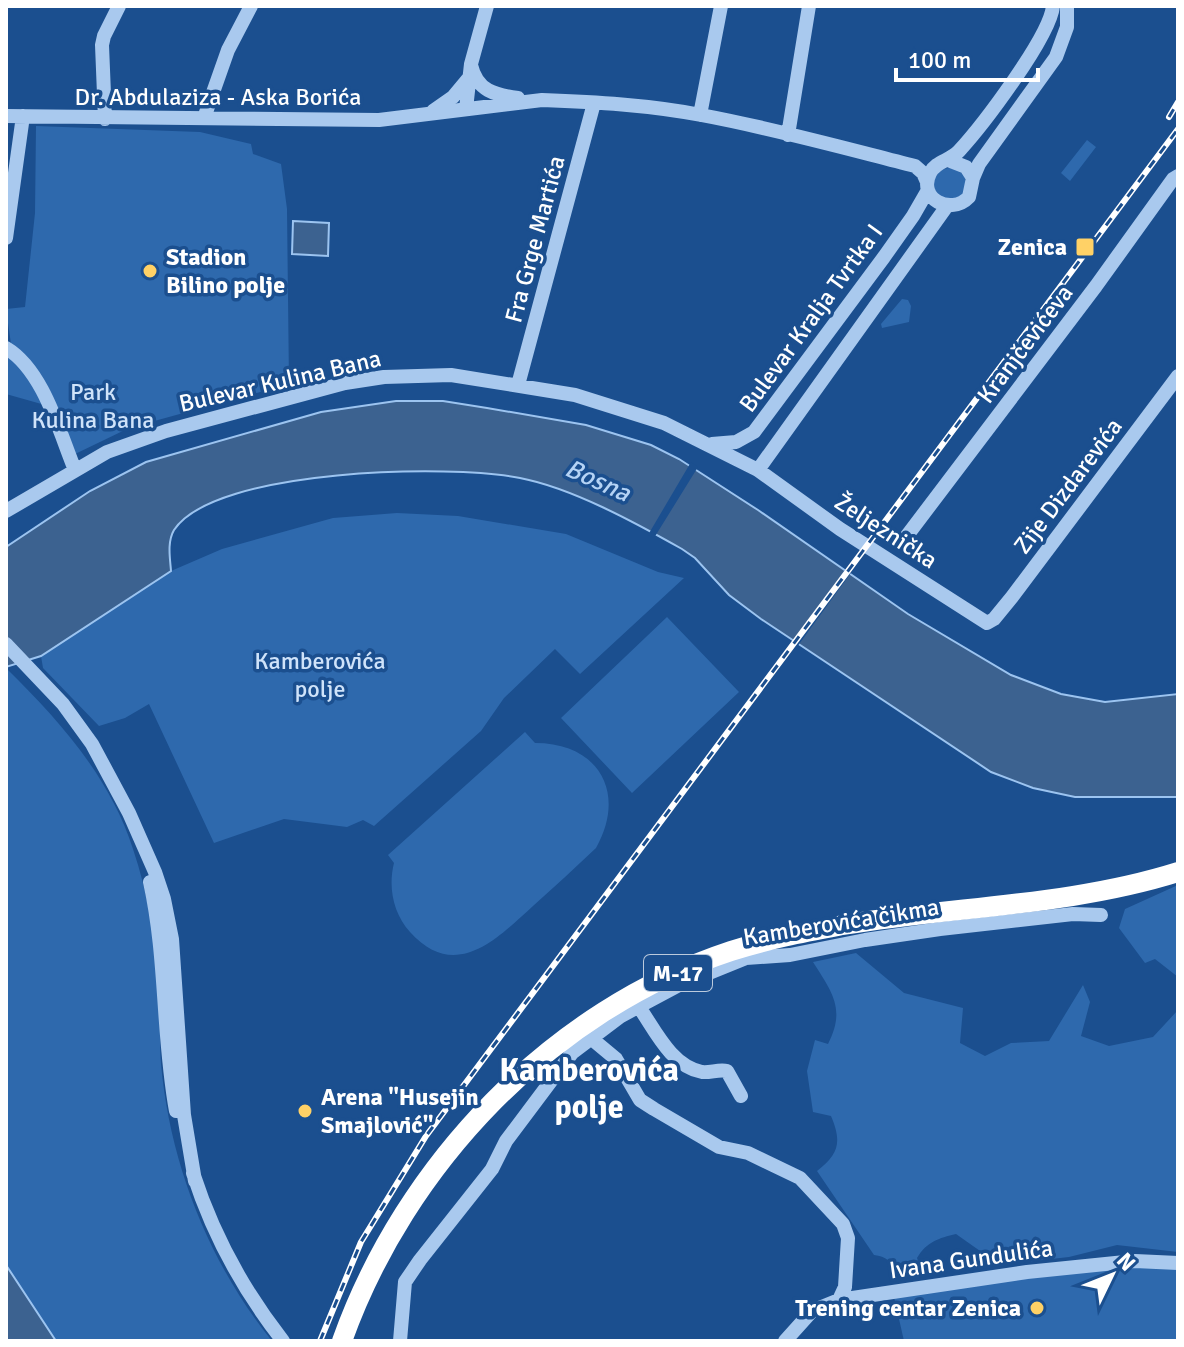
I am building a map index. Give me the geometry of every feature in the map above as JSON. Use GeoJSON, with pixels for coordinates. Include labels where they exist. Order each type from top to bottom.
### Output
{"type":"FeatureCollection","features":[{"type":"Feature","properties":{"kind":"highway","name":"M-17"},"geometry":{"type":"LineString","coordinates":[[342,1341],[363,1288],[401,1220],[466,1132],[499,1096],[559,1043],[640,991],[731,951],[796,934],[908,916],[1048,900],[1146,882],[1178,872]]}},
{"type":"Feature","properties":{"kind":"street"},"geometry":{"type":"LineString","coordinates":[[105,119],[102,45],[119,6]]}},
{"type":"Feature","properties":{"kind":"street"},"geometry":{"type":"LineString","coordinates":[[204,118],[228,50],[251,6]]}},
{"type":"Feature","properties":{"kind":"street"},"geometry":{"type":"LineString","coordinates":[[487,6],[470,72],[466,109],[542,100]]}},
{"type":"Feature","properties":{"kind":"street"},"geometry":{"type":"LineString","coordinates":[[700,115],[721,6]]}},
{"type":"Feature","properties":{"kind":"street"},"geometry":{"type":"LineString","coordinates":[[788,135],[809,6]]}},
{"type":"Feature","properties":{"kind":"street","name":"Bulevar Kralja Tvrtka I"},"geometry":{"type":"LineString","coordinates":[[710,444],[736,442],[754,432],[906,226],[927,186],[931,170],[961,149],[1034,50],[1048,26],[1053,6]]}},
{"type":"Feature","properties":{"kind":"street","name":"Bulevar Kralja Tvrtka I"},"geometry":{"type":"LineString","coordinates":[[753,467],[947,206],[959,205],[969,197],[979,164],[1056,57],[1067,27],[1067,6]]}},
{"type":"Feature","properties":{"kind":"street"},"geometry":{"type":"LineString","coordinates":[[470,72],[486,90],[509,97],[700,115],[915,166],[923,173],[934,200],[947,206]]}},
{"type":"Feature","properties":{"kind":"street"},"geometry":{"type":"LineString","coordinates":[[429,113],[453,97],[470,72]]}},
{"type":"Feature","properties":{"kind":"street","name":"Fra Grge Martića"},"geometry":{"type":"LineString","coordinates":[[518,385],[594,103]]}},
{"type":"Feature","properties":{"kind":"street","name":"Dr. Abdulaziza - Aska Borića"},"geometry":{"type":"LineString","coordinates":[[6,116],[379,120],[466,109]]}},
{"type":"Feature","properties":{"kind":"street"},"geometry":{"type":"LineString","coordinates":[[6,238],[23,116]]}},
{"type":"Feature","properties":{"kind":"street"},"geometry":{"type":"LineString","coordinates":[[884,158],[945,161],[966,167],[973,178]]}},
{"type":"Feature","properties":{"kind":"street","name":"Kranjčevićeva"},"geometry":{"type":"LineString","coordinates":[[906,537],[1178,176]]}},
{"type":"Feature","properties":{"kind":"street"},"geometry":{"type":"LineString","coordinates":[[6,348],[30,369],[75,470]]}},
{"type":"Feature","properties":{"kind":"street","name":"Bulevar Kulina Bana"},"geometry":{"type":"LineString","coordinates":[[6,511],[75,470],[139,439],[345,383],[423,373],[575,395],[636,412],[710,444],[753,467]]}},
{"type":"Feature","properties":{"kind":"street","name":"Zije Dizdarevića"},"geometry":{"type":"LineString","coordinates":[[992,621],[1178,376]]}},
{"type":"Feature","properties":{"kind":"street"},"geometry":{"type":"LineString","coordinates":[[753,467],[745,454],[754,432]]}},
{"type":"Feature","properties":{"kind":"street","name":"Željeznička"},"geometry":{"type":"LineString","coordinates":[[753,467],[840,529],[982,621],[992,621]]}},
{"type":"Feature","properties":{"kind":"street"},"geometry":{"type":"LineString","coordinates":[[6,644],[63,704],[92,744],[155,872],[170,926],[184,1115],[195,1181],[224,1250],[249,1294],[283,1341]]}},
{"type":"Feature","properties":{"kind":"street","name":"Kamberovića čikma"},"geometry":{"type":"LineString","coordinates":[[400,1341],[405,1282],[492,1169],[506,1141],[572,1053],[621,1016],[677,986],[746,958],[790,955],[940,929],[1073,914],[1101,915]]}},
{"type":"Feature","properties":{"kind":"street"},"geometry":{"type":"LineString","coordinates":[[639,1007],[672,1056],[704,1072],[727,1071],[741,1096]]}},
{"type":"Feature","properties":{"kind":"street"},"geometry":{"type":"LineString","coordinates":[[592,1039],[616,1059],[640,1100],[719,1147],[748,1153],[800,1178],[843,1224],[848,1238],[845,1287],[839,1300]]}},
{"type":"Feature","properties":{"kind":"street","name":"Ivana Gundulića"},"geometry":{"type":"LineString","coordinates":[[785,1341],[812,1311],[839,1300],[1027,1272],[1135,1261],[1178,1263]]}},
{"type":"Feature","properties":{"kind":"green space","name":"Stadion Bilino polje"},"geometry":{"type":"Polygon","coordinates":[[[36,126],[200,132],[251,144],[253,154],[281,164],[287,209],[289,384],[129,428],[73,455],[52,407],[6,394],[6,363],[11,344],[6,309],[25,307],[35,213],[36,126]]]}},
{"type":"Feature","properties":{"kind":"green space"},"geometry":{"type":"Polygon","coordinates":[[[1087,140],[1096,147],[1070,181],[1061,173],[1087,140]]]}},
{"type":"Feature","properties":{"kind":"green space"},"geometry":{"type":"Polygon","coordinates":[[[950,168],[961,173],[966,184],[961,195],[950,200],[939,195],[934,184],[939,173],[950,168]]]}},
{"type":"Feature","properties":{"kind":"green space"},"geometry":{"type":"Polygon","coordinates":[[[902,299],[908,300],[911,306],[909,322],[882,328],[881,324],[902,299]]]}},
{"type":"Feature","properties":{"kind":"green space","name":"Kamberovića polje"},"geometry":{"type":"Polygon","coordinates":[[[397,513],[458,516],[566,534],[658,572],[684,578],[580,674],[555,649],[504,698],[481,731],[374,826],[363,820],[347,827],[284,819],[214,843],[149,704],[125,718],[99,726],[43,668],[41,656],[171,571],[222,549],[333,518],[397,513]]]}},
{"type":"Feature","properties":{"kind":"green space"},"geometry":{"type":"Polygon","coordinates":[[[667,617],[739,692],[632,793],[561,718],[667,617]]]}},
{"type":"Feature","properties":{"kind":"green space"},"geometry":{"type":"Polygon","coordinates":[[[6,668],[81,751],[123,823],[143,882],[150,917],[159,986],[160,1054],[166,1101],[183,1175],[196,1211],[229,1279],[272,1341],[56,1341],[6,1265],[6,668]]]}},
{"type":"Feature","properties":{"kind":"green space"},"geometry":{"type":"Polygon","coordinates":[[[525,732],[535,743],[557,745],[591,762],[601,775],[607,791],[609,808],[605,828],[596,848],[490,942],[459,955],[443,954],[427,947],[399,917],[392,890],[394,863],[388,855],[525,732]]]}},
{"type":"Feature","properties":{"kind":"green space"},"geometry":{"type":"Polygon","coordinates":[[[1178,885],[1178,977],[1155,959],[1145,963],[1119,928],[1125,909],[1178,885]]]}},
{"type":"Feature","properties":{"kind":"green space"},"geometry":{"type":"Polygon","coordinates":[[[856,953],[904,993],[963,1008],[960,1043],[985,1056],[1011,1043],[1049,1041],[1083,985],[1090,1002],[1081,1036],[1109,1046],[1153,1037],[1178,1010],[1178,1252],[1117,1245],[1069,1257],[1006,1264],[990,1258],[956,1234],[924,1248],[917,1258],[922,1271],[896,1274],[888,1260],[874,1255],[817,1171],[834,1153],[837,1133],[831,1116],[813,1112],[807,1071],[815,1040],[828,1044],[836,1021],[831,992],[813,962],[856,953]]]}},
{"type":"Feature","properties":{"kind":"green space","name":"Trening centar Zenica"},"geometry":{"type":"Polygon","coordinates":[[[1134,1263],[1178,1268],[1178,1341],[904,1341],[894,1297],[1134,1263]]]}},
{"type":"Feature","properties":{"kind":"water"},"geometry":{"type":"Polygon","coordinates":[[[293,221],[329,223],[328,256],[292,254],[293,221]]]}},
{"type":"Feature","properties":{"kind":"water","name":"Bosna"},"geometry":{"type":"Polygon","coordinates":[[[396,401],[443,401],[586,425],[651,445],[679,459],[758,510],[908,614],[1011,675],[1061,694],[1105,702],[1178,694],[1178,797],[1075,797],[1033,788],[991,772],[761,619],[729,595],[695,558],[682,549],[582,498],[540,483],[488,474],[392,472],[337,476],[284,483],[236,494],[198,509],[174,530],[170,545],[171,571],[41,656],[6,667],[6,547],[90,491],[146,462],[321,412],[396,401]]]}},
{"type":"Feature","properties":{"kind":"water"},"geometry":{"type":"Polygon","coordinates":[[[6,1265],[56,1341],[6,1341],[6,1265]]]}},
{"type":"Feature","properties":{"kind":"pier"},"geometry":{"type":"Polygon","coordinates":[[[691,462],[698,467],[654,538],[648,535],[691,462]]]}},
{"type":"Feature","properties":{"kind":"pier"},"geometry":{"type":"Polygon","coordinates":[[[848,566],[853,570],[797,647],[791,643],[848,566]]]}},
{"type":"Feature","properties":{"kind":"railway"},"geometry":{"type":"LineString","coordinates":[[1169,117],[1178,102]]}},
{"type":"Feature","properties":{"kind":"railway"},"geometry":{"type":"LineString","coordinates":[[320,1341],[361,1242],[426,1136],[1178,129]]}},
{"type":"Feature","properties":{"kind":"place","name":"Zenica"},"geometry":{"type":"Point","coordinates":[1085,247]}},
{"type":"Feature","properties":{"kind":"place","name":"Stadion Bilino polje"},"geometry":{"type":"Point","coordinates":[150,271]}},
{"type":"Feature","properties":{"kind":"place","name":"Arena \"Husejin Smajlović\""},"geometry":{"type":"Point","coordinates":[305,1111]}},
{"type":"Feature","properties":{"kind":"place","name":"Trening centar Zenica"},"geometry":{"type":"Point","coordinates":[1037,1308]}},
{"type":"Feature","properties":{"kind":"district","name":"Kamberovića polje"},"geometry":{"type":"Point","coordinates":[589,1088]}},
{"type":"Feature","properties":{"kind":"park label","name":"Park Kulina Bana"},"geometry":{"type":"Point","coordinates":[93,406]}}]}
